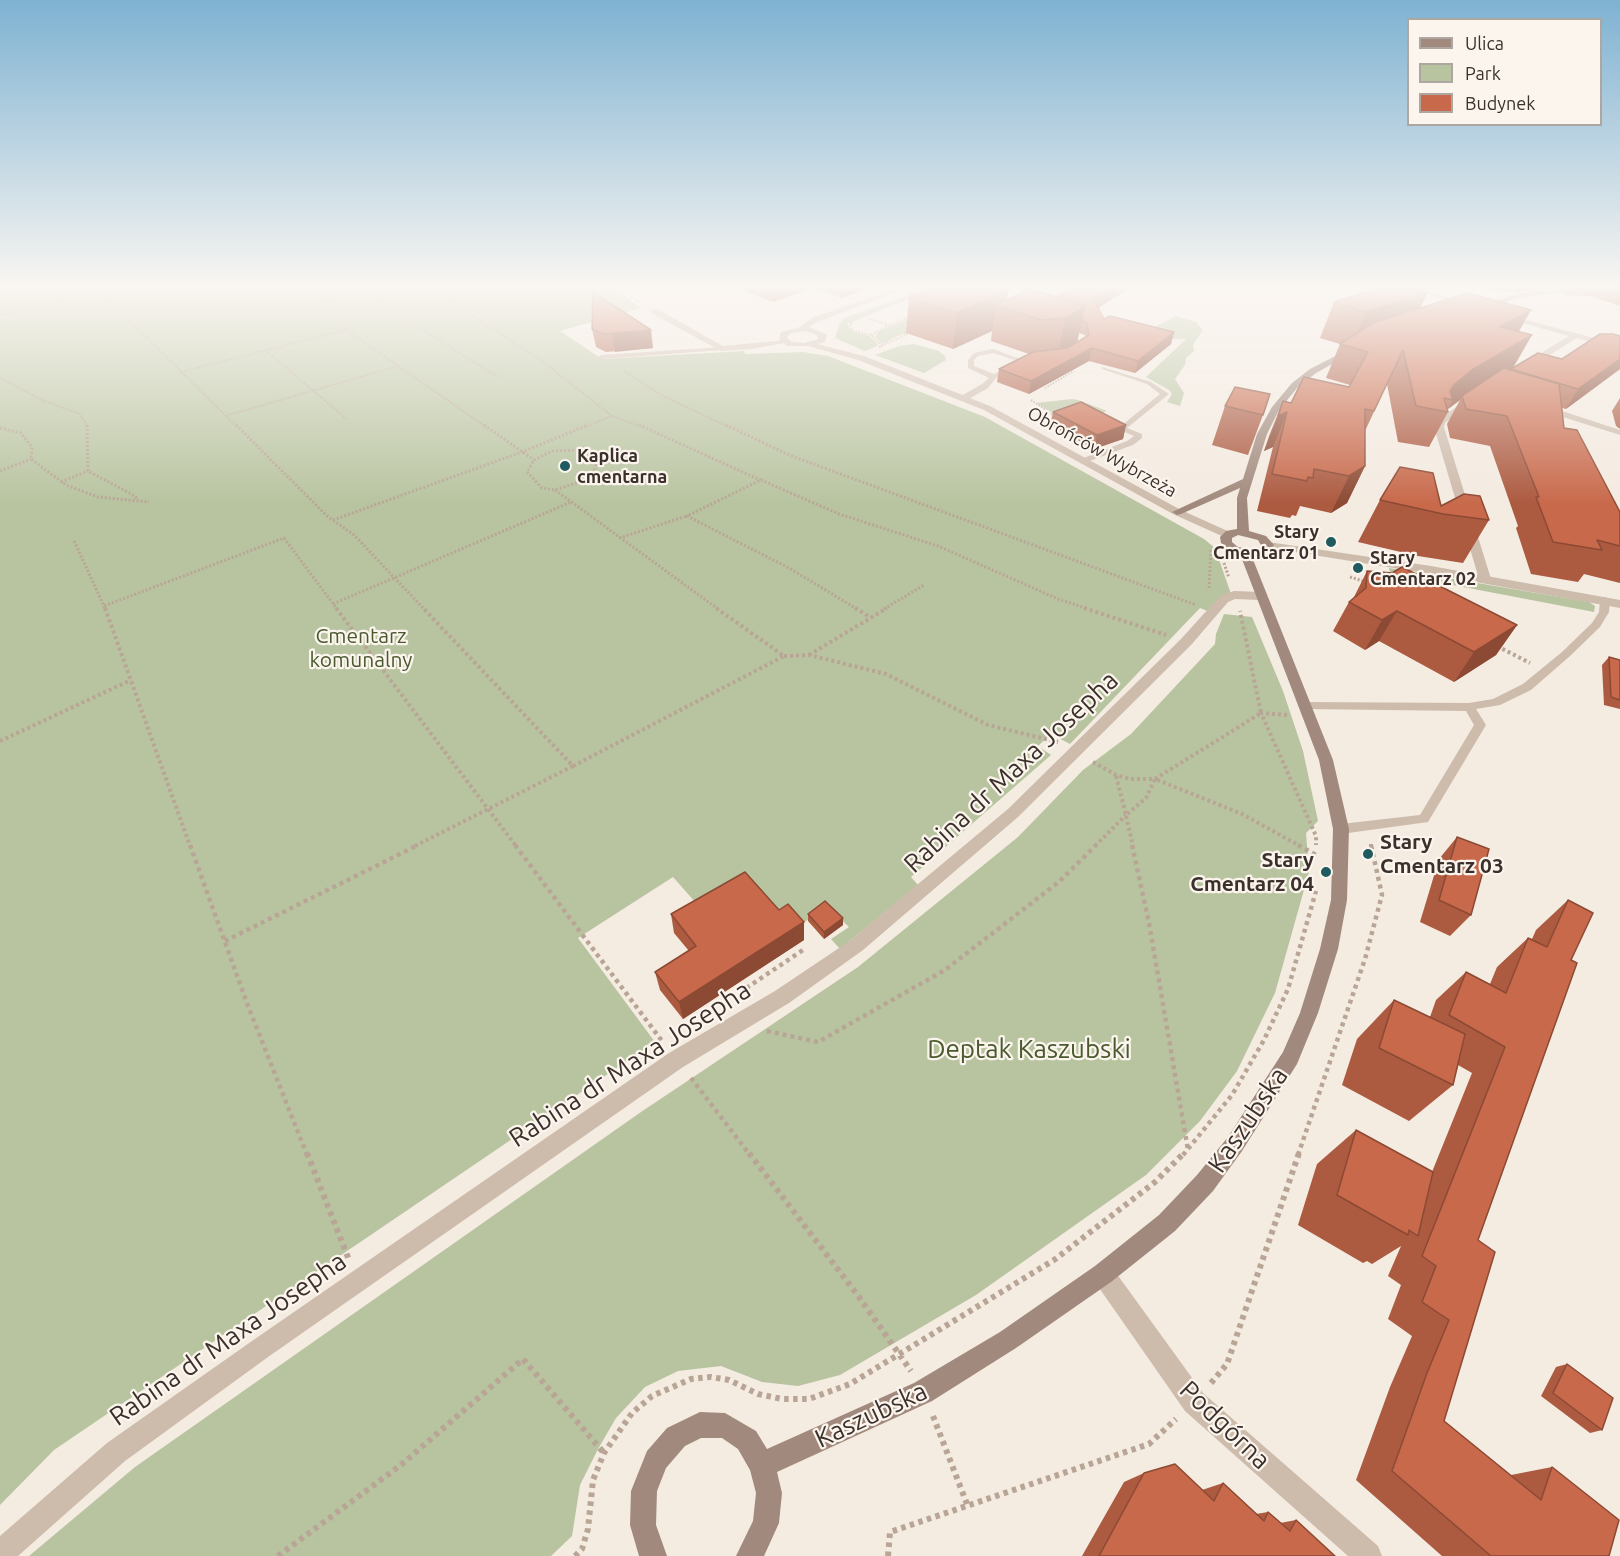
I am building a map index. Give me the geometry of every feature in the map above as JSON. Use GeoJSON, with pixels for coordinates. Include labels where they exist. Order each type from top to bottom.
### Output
{"type":"FeatureCollection","features":[{"type":"Feature","properties":{"kind":"main road"},"geometry":{"type":"LineString","coordinates":[[1243,532],[1242,498],[1262,434],[1283,398],[1313,371],[1338,359]]}},
{"type":"Feature","properties":{"kind":"main road"},"geometry":{"type":"LineString","coordinates":[[1177,512],[1246,482]]}},
{"type":"Feature","properties":{"kind":"main road"},"geometry":{"type":"LineString","coordinates":[[1243,532],[1262,538],[1268,545],[1264,551],[1245,553],[1230,546],[1226,540],[1228,535],[1243,532]]}},
{"type":"Feature","properties":{"kind":"main road","name":"Kaszubska"},"geometry":{"type":"LineString","coordinates":[[762,1465],[924,1392],[1008,1340],[1103,1274],[1167,1223],[1205,1183],[1235,1144],[1290,1058],[1309,1013],[1329,949],[1340,900],[1341,829],[1326,760],[1245,553]]}},
{"type":"Feature","properties":{"kind":"main road"},"geometry":{"type":"LineString","coordinates":[[653,1556],[643,1525],[644,1491],[656,1460],[676,1437],[700,1425],[725,1426],[747,1440],[762,1465],[769,1493],[766,1523],[754,1555]]}},
{"type":"Feature","properties":{"kind":"street","name":"Obrońców Wybrzeża"},"geometry":{"type":"LineString","coordinates":[[863,359],[964,398],[1177,512],[1228,535]]}},
{"type":"Feature","properties":{"kind":"street"},"geometry":{"type":"LineString","coordinates":[[1519,370],[1538,359]]}},
{"type":"Feature","properties":{"kind":"street"},"geometry":{"type":"LineString","coordinates":[[1478,396],[1458,408],[1439,427],[1485,579]]}},
{"type":"Feature","properties":{"kind":"street"},"geometry":{"type":"LineString","coordinates":[[1268,545],[1485,579],[1620,604]]}},
{"type":"Feature","properties":{"kind":"street"},"geometry":{"type":"LineString","coordinates":[[1234,595],[1260,596]]}},
{"type":"Feature","properties":{"kind":"street","name":"Rabina dr Maxa Josepha"},"geometry":{"type":"LineString","coordinates":[[0,1554],[116,1452],[676,1060],[782,998],[857,945],[1013,813],[1077,753],[1186,642],[1224,599],[1234,595]]}},
{"type":"Feature","properties":{"kind":"street","name":"Podgórna"},"geometry":{"type":"LineString","coordinates":[[1103,1274],[1194,1402],[1368,1556]]}},
{"type":"Feature","properties":{"kind":"lane"},"geometry":{"type":"LineString","coordinates":[[972,359],[970,367],[994,377]]}},
{"type":"Feature","properties":{"kind":"lane"},"geometry":{"type":"LineString","coordinates":[[1016,359],[1031,361]]}},
{"type":"Feature","properties":{"kind":"lane"},"geometry":{"type":"LineString","coordinates":[[964,398],[985,386],[994,377],[1023,361]]}},
{"type":"Feature","properties":{"kind":"lane"},"geometry":{"type":"LineString","coordinates":[[1104,368],[1149,383],[1165,394],[1121,429]]}},
{"type":"Feature","properties":{"kind":"lane"},"geometry":{"type":"LineString","coordinates":[[1542,408],[1620,432]]}},
{"type":"Feature","properties":{"kind":"lane"},"geometry":{"type":"LineString","coordinates":[[1084,461],[1130,443],[1139,436],[1102,421]]}},
{"type":"Feature","properties":{"kind":"lane"},"geometry":{"type":"LineString","coordinates":[[1306,710],[1469,707],[1496,702],[1527,687],[1596,625],[1604,612],[1605,600]]}},
{"type":"Feature","properties":{"kind":"lane"},"geometry":{"type":"LineString","coordinates":[[1341,829],[1424,819],[1480,725],[1469,707]]}},
{"type":"Feature","properties":{"kind":"path"},"geometry":{"type":"LineString","coordinates":[[167,359],[333,520],[354,536],[573,766]]}},
{"type":"Feature","properties":{"kind":"path"},"geometry":{"type":"LineString","coordinates":[[181,372],[232,359]]}},
{"type":"Feature","properties":{"kind":"path"},"geometry":{"type":"LineString","coordinates":[[275,359],[348,420]]}},
{"type":"Feature","properties":{"kind":"path"},"geometry":{"type":"LineString","coordinates":[[387,359],[534,460]]}},
{"type":"Feature","properties":{"kind":"path"},"geometry":{"type":"LineString","coordinates":[[469,359],[498,377]]}},
{"type":"Feature","properties":{"kind":"path"},"geometry":{"type":"LineString","coordinates":[[538,359],[612,416],[643,427],[839,514],[938,546],[1058,599],[1186,642]]}},
{"type":"Feature","properties":{"kind":"path"},"geometry":{"type":"LineString","coordinates":[[225,416],[398,366]]}},
{"type":"Feature","properties":{"kind":"path"},"geometry":{"type":"LineString","coordinates":[[616,366],[663,396],[789,455],[1214,612]]}},
{"type":"Feature","properties":{"kind":"path"},"geometry":{"type":"LineString","coordinates":[[1045,388],[1074,371]]}},
{"type":"Feature","properties":{"kind":"path"},"geometry":{"type":"LineString","coordinates":[[0,378],[42,400],[80,414],[85,419],[88,471]]}},
{"type":"Feature","properties":{"kind":"path"},"geometry":{"type":"LineString","coordinates":[[1031,400],[1056,416],[1063,414]]}},
{"type":"Feature","properties":{"kind":"path"},"geometry":{"type":"LineString","coordinates":[[333,520],[522,452],[612,416]]}},
{"type":"Feature","properties":{"kind":"path"},"geometry":{"type":"LineString","coordinates":[[0,428],[21,434],[32,447],[31,459]]}},
{"type":"Feature","properties":{"kind":"path"},"geometry":{"type":"LineString","coordinates":[[583,450],[596,461],[594,471],[576,483],[555,490],[542,488],[526,472],[534,460],[552,451],[583,450]]}},
{"type":"Feature","properties":{"kind":"path"},"geometry":{"type":"LineString","coordinates":[[0,471],[31,459]]}},
{"type":"Feature","properties":{"kind":"path"},"geometry":{"type":"LineString","coordinates":[[31,459],[62,482],[98,496],[150,502]]}},
{"type":"Feature","properties":{"kind":"path"},"geometry":{"type":"LineString","coordinates":[[62,482],[88,471]]}},
{"type":"Feature","properties":{"kind":"path"},"geometry":{"type":"LineString","coordinates":[[88,471],[135,496],[138,501]]}},
{"type":"Feature","properties":{"kind":"path"},"geometry":{"type":"LineString","coordinates":[[618,538],[687,516],[761,480]]}},
{"type":"Feature","properties":{"kind":"path"},"geometry":{"type":"LineString","coordinates":[[555,490],[618,538],[784,656]]}},
{"type":"Feature","properties":{"kind":"path"},"geometry":{"type":"LineString","coordinates":[[333,604],[571,502]]}},
{"type":"Feature","properties":{"kind":"path"},"geometry":{"type":"LineString","coordinates":[[687,516],[789,568],[870,617]]}},
{"type":"Feature","properties":{"kind":"path"},"geometry":{"type":"LineString","coordinates":[[104,606],[284,538],[664,1044],[654,1050]]}},
{"type":"Feature","properties":{"kind":"path"},"geometry":{"type":"LineString","coordinates":[[74,541],[104,606],[252,1017],[350,1263],[360,1256]]}},
{"type":"Feature","properties":{"kind":"path"},"geometry":{"type":"LineString","coordinates":[[1222,555],[1240,609],[1261,713],[1316,836],[1317,865]]}},
{"type":"Feature","properties":{"kind":"path"},"geometry":{"type":"LineString","coordinates":[[1348,576],[1368,583]]}},
{"type":"Feature","properties":{"kind":"path"},"geometry":{"type":"LineString","coordinates":[[808,655],[924,585]]}},
{"type":"Feature","properties":{"kind":"path"},"geometry":{"type":"LineString","coordinates":[[1493,644],[1545,671]]}},
{"type":"Feature","properties":{"kind":"path"},"geometry":{"type":"LineString","coordinates":[[225,941],[488,810],[784,656],[808,655],[886,674],[988,725],[1057,742],[1116,775],[1130,779],[1155,779],[1242,814],[1317,855]]}},
{"type":"Feature","properties":{"kind":"path"},"geometry":{"type":"LineString","coordinates":[[0,741],[131,680]]}},
{"type":"Feature","properties":{"kind":"path"},"geometry":{"type":"LineString","coordinates":[[757,1029],[818,1042],[945,970],[1060,881],[1146,798],[1155,779],[1261,713],[1306,710]]}},
{"type":"Feature","properties":{"kind":"path"},"geometry":{"type":"LineString","coordinates":[[1116,775],[1149,923],[1188,1150]]}},
{"type":"Feature","properties":{"kind":"path"},"geometry":{"type":"LineString","coordinates":[[888,1556],[890,1532],[1149,1444],[1194,1402],[1227,1364],[1365,959],[1382,895],[1367,825]]}},
{"type":"Feature","properties":{"kind":"path"},"geometry":{"type":"LineString","coordinates":[[575,1556],[582,1549],[588,1529],[593,1480],[604,1453],[632,1413],[652,1396],[669,1386],[691,1379],[711,1377],[729,1380],[758,1394],[782,1399],[809,1399],[850,1384],[1054,1260],[1155,1182],[1188,1150],[1232,1095],[1264,1040],[1288,989],[1317,883]]}},
{"type":"Feature","properties":{"kind":"path"},"geometry":{"type":"LineString","coordinates":[[676,1060],[900,1353],[924,1392],[968,1504]]}},
{"type":"Feature","properties":{"kind":"path"},"geometry":{"type":"LineString","coordinates":[[278,1556],[401,1465],[523,1359],[604,1453]]}},
{"type":"Feature","properties":{"kind":"green space","name":"Cmentarz komunalny"},"geometry":{"type":"Polygon","coordinates":[[[0,359],[835,359],[985,417],[1204,539],[1215,548],[1231,594],[1210,612],[1200,608],[1070,744],[1051,734],[1038,746],[1051,755],[911,877],[918,885],[840,949],[831,939],[849,927],[828,907],[795,929],[704,912],[673,877],[578,938],[655,1042],[54,1450],[0,1505],[0,359]]]}},
{"type":"Feature","properties":{"kind":"green space"},"geometry":{"type":"Polygon","coordinates":[[[885,359],[946,359],[924,373],[885,359]]]}},
{"type":"Feature","properties":{"kind":"green space"},"geometry":{"type":"Polygon","coordinates":[[[1165,359],[1186,359],[1185,365],[1175,379],[1184,393],[1180,406],[1167,402],[1172,394],[1169,390],[1146,377],[1165,359]]]}},
{"type":"Feature","properties":{"kind":"green space"},"geometry":{"type":"Polygon","coordinates":[[[1072,399],[1107,411],[1101,413],[1069,408],[1051,412],[1036,403],[1072,399]]]}},
{"type":"Feature","properties":{"kind":"green space"},"geometry":{"type":"Polygon","coordinates":[[[1389,568],[1589,602],[1595,606],[1594,612],[1390,573],[1389,568]]]}},
{"type":"Feature","properties":{"kind":"green space","name":"Deptak Kaszubski"},"geometry":{"type":"Polygon","coordinates":[[[1224,614],[1252,617],[1283,691],[1303,751],[1318,821],[1306,833],[1309,872],[1275,993],[1237,1071],[1200,1121],[1146,1175],[976,1295],[840,1375],[798,1386],[762,1382],[721,1366],[678,1371],[645,1387],[616,1418],[598,1449],[580,1485],[572,1536],[551,1556],[29,1556],[135,1467],[641,1112],[858,967],[1018,837],[1083,770],[1131,734],[1215,644],[1216,634],[1224,614]]]}},
{"type":"Feature","properties":{"kind":"building"},"geometry":{"type":"Polygon","coordinates":[[[1020,359],[1072,359],[1031,381],[999,369],[1020,359]]]}},
{"type":"Feature","properties":{"kind":"building"},"geometry":{"type":"Polygon","coordinates":[[[1364,359],[1399,359],[1374,411],[1365,409],[1365,466],[1349,476],[1314,469],[1313,478],[1308,477],[1307,481],[1272,474],[1287,412],[1278,416],[1283,401],[1291,403],[1304,377],[1349,387],[1364,359]]]}},
{"type":"Feature","properties":{"kind":"building"},"geometry":{"type":"Polygon","coordinates":[[[1405,359],[1492,359],[1455,384],[1450,391],[1453,400],[1444,398],[1448,412],[1416,406],[1405,359]]]}},
{"type":"Feature","properties":{"kind":"building"},"geometry":{"type":"Polygon","coordinates":[[[1529,359],[1620,359],[1578,389],[1511,369],[1529,359]]]}},
{"type":"Feature","properties":{"kind":"building"},"geometry":{"type":"Polygon","coordinates":[[[1504,368],[1559,384],[1564,428],[1577,430],[1620,512],[1620,546],[1597,540],[1602,550],[1553,542],[1536,497],[1539,497],[1507,416],[1466,409],[1462,396],[1504,368]]]}},
{"type":"Feature","properties":{"kind":"building"},"geometry":{"type":"Polygon","coordinates":[[[1235,387],[1270,394],[1263,415],[1225,406],[1235,387]]]}},
{"type":"Feature","properties":{"kind":"building"},"geometry":{"type":"Polygon","coordinates":[[[1081,402],[1126,425],[1097,435],[1053,412],[1081,402]]]}},
{"type":"Feature","properties":{"kind":"building"},"geometry":{"type":"Polygon","coordinates":[[[1400,467],[1433,473],[1441,506],[1464,494],[1480,496],[1489,520],[1443,514],[1380,500],[1400,467]]]}},
{"type":"Feature","properties":{"kind":"building"},"geometry":{"type":"Polygon","coordinates":[[[1402,567],[1517,625],[1474,652],[1397,611],[1382,620],[1349,602],[1366,588],[1367,571],[1392,573],[1402,567]]]}},
{"type":"Feature","properties":{"kind":"building"},"geometry":{"type":"Polygon","coordinates":[[[1609,657],[1620,660],[1620,700],[1611,697],[1609,657]]]}},
{"type":"Feature","properties":{"kind":"building"},"geometry":{"type":"Polygon","coordinates":[[[1457,837],[1489,849],[1471,915],[1439,900],[1457,837]]]}},
{"type":"Feature","properties":{"kind":"building"},"geometry":{"type":"Polygon","coordinates":[[[745,872],[779,910],[788,904],[804,922],[679,1002],[655,972],[696,946],[671,914],[745,872]]]}},
{"type":"Feature","properties":{"kind":"building"},"geometry":{"type":"Polygon","coordinates":[[[1568,900],[1593,913],[1571,960],[1577,963],[1478,1240],[1495,1252],[1444,1421],[1541,1500],[1552,1467],[1619,1520],[1609,1556],[1491,1556],[1392,1471],[1427,1373],[1449,1320],[1422,1302],[1436,1266],[1422,1256],[1505,1047],[1449,1015],[1466,972],[1506,993],[1528,938],[1547,947],[1568,900]]]}},
{"type":"Feature","properties":{"kind":"building"},"geometry":{"type":"Polygon","coordinates":[[[825,901],[843,918],[824,932],[808,914],[825,901]]]}},
{"type":"Feature","properties":{"kind":"building"},"geometry":{"type":"Polygon","coordinates":[[[1394,1000],[1465,1034],[1453,1085],[1379,1048],[1394,1000]]]}},
{"type":"Feature","properties":{"kind":"building"},"geometry":{"type":"Polygon","coordinates":[[[1356,1130],[1433,1172],[1418,1236],[1409,1230],[1408,1235],[1337,1195],[1356,1130]]]}},
{"type":"Feature","properties":{"kind":"building"},"geometry":{"type":"Polygon","coordinates":[[[1567,1364],[1613,1398],[1602,1430],[1553,1393],[1567,1364]]]}},
{"type":"Feature","properties":{"kind":"building"},"geometry":{"type":"Polygon","coordinates":[[[1175,1464],[1214,1501],[1223,1483],[1264,1521],[1268,1512],[1290,1531],[1296,1520],[1335,1556],[1099,1556],[1144,1473],[1175,1464]]]}},
{"type":"Feature","properties":{"kind":"place","name":"Kaplica cmentarna"},"geometry":{"type":"Point","coordinates":[565,466]}},
{"type":"Feature","properties":{"kind":"place","name":"Stary Cmentarz 01"},"geometry":{"type":"Point","coordinates":[1331,542]}},
{"type":"Feature","properties":{"kind":"place","name":"Stary Cmentarz 02"},"geometry":{"type":"Point","coordinates":[1358,568]}},
{"type":"Feature","properties":{"kind":"place","name":"Stary Cmentarz 03"},"geometry":{"type":"Point","coordinates":[1368,854]}},
{"type":"Feature","properties":{"kind":"place","name":"Stary Cmentarz 04"},"geometry":{"type":"Point","coordinates":[1326,872]}}]}
